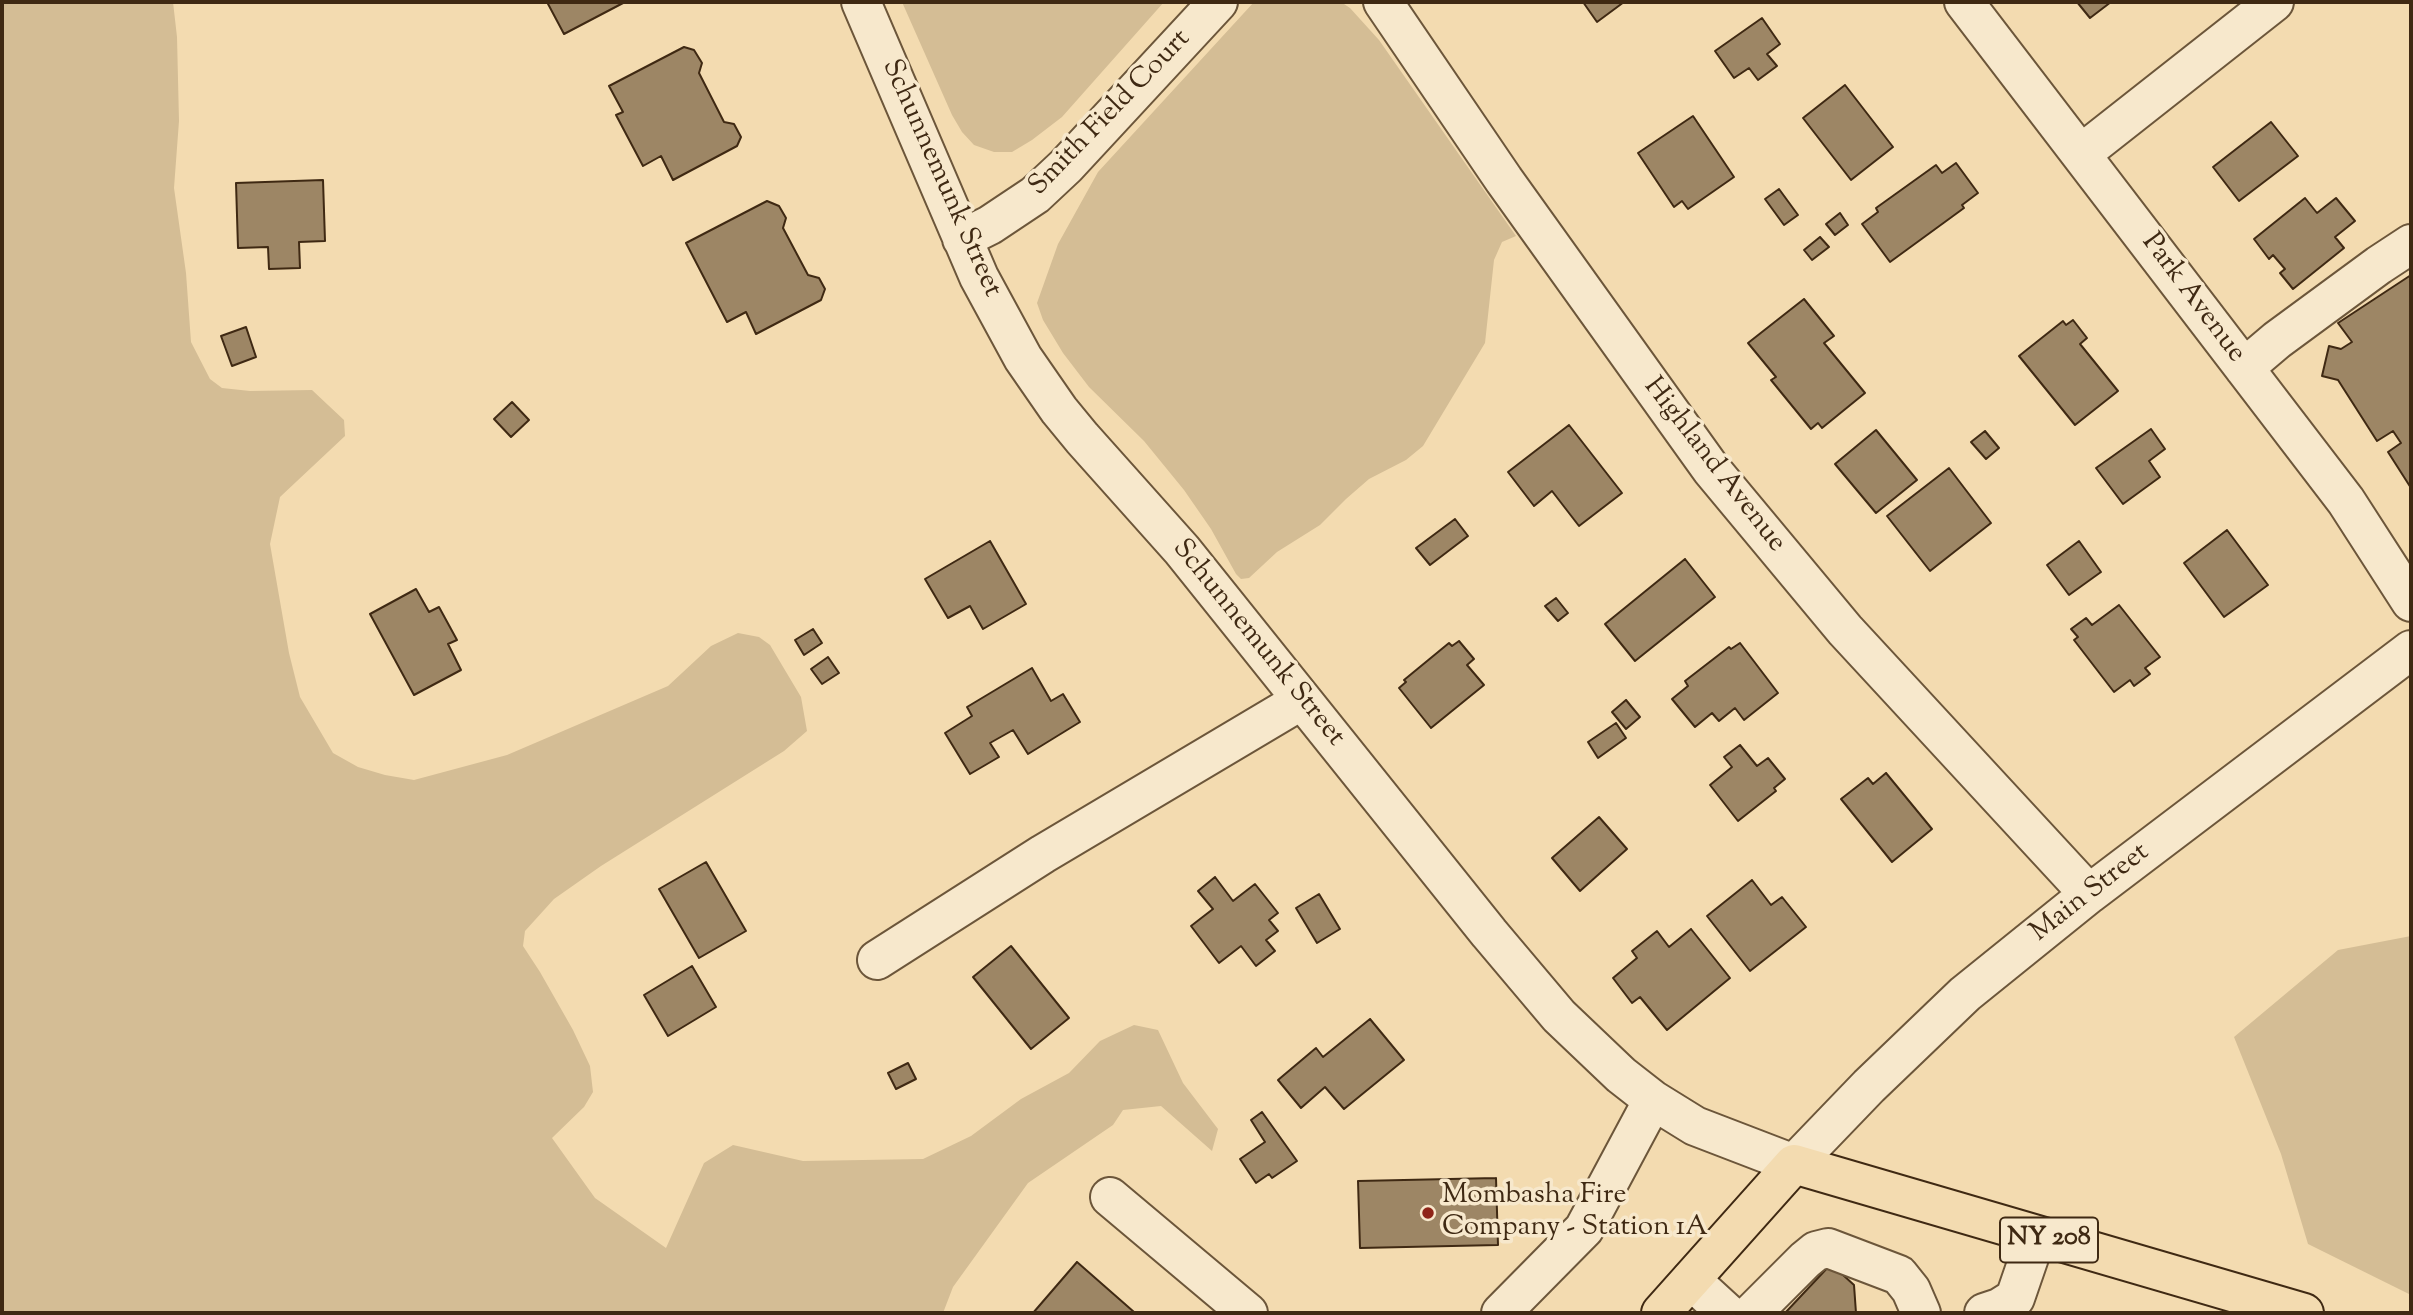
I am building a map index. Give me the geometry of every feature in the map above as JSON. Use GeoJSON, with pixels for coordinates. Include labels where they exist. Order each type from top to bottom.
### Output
{"type":"FeatureCollection","features":[{"type":"Feature","properties":{"kind":"main road","name":"NY 208"},"geometry":{"type":"LineString","coordinates":[[1794,1164],[2036,1237],[2304,1313]]}},
{"type":"Feature","properties":{"kind":"main road"},"geometry":{"type":"LineString","coordinates":[[1661,1313],[1794,1164]]}},
{"type":"Feature","properties":{"kind":"street","name":"Schunnemunk Street"},"geometry":{"type":"LineString","coordinates":[[861,2],[894,73],[979,277],[1012,338],[1059,410],[1182,550],[1489,933],[1559,1016],[1621,1075],[1653,1100],[1695,1126],[1794,1164]]}},
{"type":"Feature","properties":{"kind":"street","name":"Smith Field Court"},"geometry":{"type":"LineString","coordinates":[[962,239],[1002,218],[1035,195],[1066,166],[1218,2]]}},
{"type":"Feature","properties":{"kind":"street","name":"Highland Avenue"},"geometry":{"type":"LineString","coordinates":[[1383,2],[1506,183],[1711,469],[1845,630],[2089,894]]}},
{"type":"Feature","properties":{"kind":"street","name":"Park Avenue"},"geometry":{"type":"LineString","coordinates":[[1964,2],[2346,501],[2411,603]]}},
{"type":"Feature","properties":{"kind":"street"},"geometry":{"type":"LineString","coordinates":[[2081,154],[2274,2]]}},
{"type":"Feature","properties":{"kind":"street"},"geometry":{"type":"LineString","coordinates":[[2244,368],[2369,272],[2411,244]]}},
{"type":"Feature","properties":{"kind":"street","name":"Main Street"},"geometry":{"type":"LineString","coordinates":[[1794,1164],[1869,1086],[1965,994],[2089,894],[2411,650]]}},
{"type":"Feature","properties":{"kind":"street"},"geometry":{"type":"LineString","coordinates":[[877,960],[1055,847],[1302,700]]}},
{"type":"Feature","properties":{"kind":"street"},"geometry":{"type":"LineString","coordinates":[[1501,1313],[1584,1229],[1653,1100]]}},
{"type":"Feature","properties":{"kind":"street"},"geometry":{"type":"LineString","coordinates":[[1110,1197],[1248,1313]]}},
{"type":"Feature","properties":{"kind":"street"},"geometry":{"type":"LineString","coordinates":[[1984,1313],[2015,1298],[2036,1237]]}},
{"type":"Feature","properties":{"kind":"street"},"geometry":{"type":"LineString","coordinates":[[1770,1307],[1812,1254],[1828,1248],[1899,1275],[1911,1290],[1921,1313]]}},
{"type":"Feature","properties":{"kind":"street"},"geometry":{"type":"LineString","coordinates":[[1692,1280],[1727,1313]]}},
{"type":"Feature","properties":{"kind":"shaded area"},"geometry":{"type":"Polygon","coordinates":[[[2,2],[173,2],[177,37],[179,121],[174,188],[186,273],[191,342],[210,379],[222,388],[250,391],[312,390],[344,420],[345,436],[280,497],[270,544],[289,653],[300,697],[333,753],[358,767],[414,780],[507,755],[668,686],[711,646],[738,633],[759,637],[770,645],[801,697],[807,731],[784,751],[601,866],[554,899],[525,931],[523,946],[573,1030],[590,1066],[593,1092],[584,1107],[552,1138],[595,1198],[666,1248],[704,1163],[733,1145],[803,1161],[923,1159],[971,1136],[1021,1099],[1069,1073],[1100,1041],[1134,1025],[1158,1030],[1183,1083],[1218,1129],[1212,1151],[1161,1106],[1123,1110],[1113,1125],[1028,1183],[953,1287],[943,1313],[2,1313],[2,2]]]}},
{"type":"Feature","properties":{"kind":"shaded area"},"geometry":{"type":"Polygon","coordinates":[[[902,2],[1164,2],[1062,117],[1012,152],[994,152],[974,145],[962,132],[902,2]]]}},
{"type":"Feature","properties":{"kind":"shaded area"},"geometry":{"type":"Polygon","coordinates":[[[1254,2],[1341,2],[1350,8],[1379,40],[1516,236],[1502,242],[1494,260],[1485,343],[1423,446],[1406,460],[1369,479],[1320,525],[1277,552],[1249,578],[1241,579],[1184,490],[1144,441],[1089,387],[1063,353],[1043,320],[1037,303],[1058,244],[1098,172],[1254,2]]]}},
{"type":"Feature","properties":{"kind":"shaded area"},"geometry":{"type":"Polygon","coordinates":[[[2411,936],[2411,1295],[2308,1244],[2281,1154],[2234,1037],[2338,950],[2411,936]]]}},
{"type":"Feature","properties":{"kind":"building"},"geometry":{"type":"Polygon","coordinates":[[[547,2],[625,2],[564,34],[547,2]]]}},
{"type":"Feature","properties":{"kind":"building"},"geometry":{"type":"Polygon","coordinates":[[[1583,2],[1624,2],[1597,22],[1583,2]]]}},
{"type":"Feature","properties":{"kind":"building"},"geometry":{"type":"Polygon","coordinates":[[[2077,2],[2111,2],[2090,18],[2077,2]]]}},
{"type":"Feature","properties":{"kind":"building"},"geometry":{"type":"Polygon","coordinates":[[[1762,18],[1780,44],[1767,54],[1777,66],[1758,80],[1749,68],[1734,78],[1715,51],[1762,18]]]}},
{"type":"Feature","properties":{"kind":"building"},"geometry":{"type":"Polygon","coordinates":[[[684,47],[694,50],[702,63],[699,73],[724,122],[734,124],[741,137],[737,146],[673,180],[661,156],[643,166],[616,115],[623,112],[609,86],[684,47]]]}},
{"type":"Feature","properties":{"kind":"building"},"geometry":{"type":"Polygon","coordinates":[[[1845,85],[1893,147],[1851,180],[1803,118],[1845,85]]]}},
{"type":"Feature","properties":{"kind":"building"},"geometry":{"type":"Polygon","coordinates":[[[1693,116],[1734,177],[1688,209],[1682,201],[1674,207],[1638,153],[1693,116]]]}},
{"type":"Feature","properties":{"kind":"building"},"geometry":{"type":"Polygon","coordinates":[[[2271,122],[2298,156],[2239,201],[2213,167],[2271,122]]]}},
{"type":"Feature","properties":{"kind":"building"},"geometry":{"type":"Polygon","coordinates":[[[1956,163],[1978,193],[1962,205],[1964,208],[1890,262],[1862,224],[1878,212],[1876,208],[1936,165],[1942,173],[1956,163]]]}},
{"type":"Feature","properties":{"kind":"building"},"geometry":{"type":"Polygon","coordinates":[[[323,180],[325,241],[299,242],[300,268],[269,269],[268,247],[238,248],[236,183],[323,180]]]}},
{"type":"Feature","properties":{"kind":"building"},"geometry":{"type":"Polygon","coordinates":[[[1779,189],[1798,215],[1784,225],[1765,199],[1779,189]]]}},
{"type":"Feature","properties":{"kind":"building"},"geometry":{"type":"Polygon","coordinates":[[[2305,198],[2317,213],[2336,198],[2355,221],[2335,237],[2344,248],[2293,289],[2280,273],[2285,269],[2273,255],[2269,259],[2254,239],[2305,198]]]}},
{"type":"Feature","properties":{"kind":"building"},"geometry":{"type":"Polygon","coordinates":[[[767,201],[779,206],[786,218],[783,228],[808,275],[819,278],[825,289],[821,300],[756,334],[746,312],[727,322],[686,243],[767,201]]]}},
{"type":"Feature","properties":{"kind":"building"},"geometry":{"type":"Polygon","coordinates":[[[1840,213],[1848,225],[1835,235],[1826,224],[1840,213]]]}},
{"type":"Feature","properties":{"kind":"building"},"geometry":{"type":"Polygon","coordinates":[[[1820,237],[1829,247],[1812,260],[1804,250],[1820,237]]]}},
{"type":"Feature","properties":{"kind":"building"},"geometry":{"type":"Polygon","coordinates":[[[2411,275],[2411,488],[2388,452],[2401,443],[2393,431],[2377,441],[2338,380],[2322,376],[2329,346],[2341,349],[2352,342],[2338,323],[2411,275]]]}},
{"type":"Feature","properties":{"kind":"building"},"geometry":{"type":"Polygon","coordinates":[[[1804,299],[1834,336],[1824,343],[1865,393],[1822,428],[1818,423],[1811,429],[1771,380],[1776,377],[1748,343],[1804,299]]]}},
{"type":"Feature","properties":{"kind":"building"},"geometry":{"type":"Polygon","coordinates":[[[2073,320],[2087,338],[2080,344],[2118,391],[2075,425],[2019,356],[2063,321],[2066,325],[2073,320]]]}},
{"type":"Feature","properties":{"kind":"building"},"geometry":{"type":"Polygon","coordinates":[[[246,327],[256,357],[232,366],[221,336],[246,327]]]}},
{"type":"Feature","properties":{"kind":"building"},"geometry":{"type":"Polygon","coordinates":[[[512,402],[529,420],[511,437],[494,419],[512,402]]]}},
{"type":"Feature","properties":{"kind":"building"},"geometry":{"type":"Polygon","coordinates":[[[1569,425],[1622,493],[1579,526],[1552,491],[1534,506],[1508,472],[1569,425]]]}},
{"type":"Feature","properties":{"kind":"building"},"geometry":{"type":"Polygon","coordinates":[[[2151,429],[2165,449],[2149,461],[2160,477],[2123,504],[2096,468],[2151,429]]]}},
{"type":"Feature","properties":{"kind":"building"},"geometry":{"type":"Polygon","coordinates":[[[1876,430],[1917,480],[1876,513],[1835,464],[1876,430]]]}},
{"type":"Feature","properties":{"kind":"building"},"geometry":{"type":"Polygon","coordinates":[[[1985,431],[1999,448],[1986,459],[1971,442],[1985,431]]]}},
{"type":"Feature","properties":{"kind":"building"},"geometry":{"type":"Polygon","coordinates":[[[1949,468],[1991,523],[1930,571],[1887,516],[1949,468]]]}},
{"type":"Feature","properties":{"kind":"building"},"geometry":{"type":"Polygon","coordinates":[[[1455,519],[1468,536],[1430,565],[1416,548],[1455,519]]]}},
{"type":"Feature","properties":{"kind":"building"},"geometry":{"type":"Polygon","coordinates":[[[2227,530],[2268,585],[2224,617],[2184,563],[2227,530]]]}},
{"type":"Feature","properties":{"kind":"building"},"geometry":{"type":"Polygon","coordinates":[[[990,541],[1026,604],[983,629],[970,606],[948,618],[925,579],[990,541]]]}},
{"type":"Feature","properties":{"kind":"building"},"geometry":{"type":"Polygon","coordinates":[[[2079,541],[2101,572],[2069,595],[2047,565],[2079,541]]]}},
{"type":"Feature","properties":{"kind":"building"},"geometry":{"type":"Polygon","coordinates":[[[1685,559],[1715,597],[1635,661],[1605,624],[1685,559]]]}},
{"type":"Feature","properties":{"kind":"building"},"geometry":{"type":"Polygon","coordinates":[[[416,589],[429,612],[439,607],[457,640],[448,644],[461,670],[414,695],[370,614],[416,589]]]}},
{"type":"Feature","properties":{"kind":"building"},"geometry":{"type":"Polygon","coordinates":[[[1556,598],[1568,613],[1558,621],[1545,606],[1556,598]]]}},
{"type":"Feature","properties":{"kind":"building"},"geometry":{"type":"Polygon","coordinates":[[[2119,605],[2160,657],[2145,668],[2150,674],[2134,686],[2130,680],[2114,692],[2074,640],[2078,637],[2071,629],[2086,618],[2092,625],[2119,605]]]}},
{"type":"Feature","properties":{"kind":"building"},"geometry":{"type":"Polygon","coordinates":[[[813,629],[822,643],[804,655],[795,640],[813,629]]]}},
{"type":"Feature","properties":{"kind":"building"},"geometry":{"type":"Polygon","coordinates":[[[1459,641],[1474,659],[1467,665],[1484,685],[1431,728],[1399,688],[1406,682],[1404,680],[1449,643],[1452,646],[1459,641]]]}},
{"type":"Feature","properties":{"kind":"building"},"geometry":{"type":"Polygon","coordinates":[[[1740,643],[1778,693],[1744,720],[1735,708],[1719,721],[1712,713],[1695,727],[1672,699],[1688,686],[1685,681],[1729,647],[1731,649],[1740,643]]]}},
{"type":"Feature","properties":{"kind":"building"},"geometry":{"type":"Polygon","coordinates":[[[828,657],[839,673],[822,684],[811,669],[828,657]]]}},
{"type":"Feature","properties":{"kind":"building"},"geometry":{"type":"Polygon","coordinates":[[[1032,668],[1051,701],[1063,694],[1080,722],[1028,754],[1013,730],[990,743],[999,757],[970,774],[945,733],[972,716],[967,707],[1032,668]]]}},
{"type":"Feature","properties":{"kind":"building"},"geometry":{"type":"Polygon","coordinates":[[[1626,700],[1640,717],[1626,729],[1612,712],[1626,700]]]}},
{"type":"Feature","properties":{"kind":"building"},"geometry":{"type":"Polygon","coordinates":[[[1616,723],[1626,738],[1598,758],[1588,742],[1616,723]]]}},
{"type":"Feature","properties":{"kind":"building"},"geometry":{"type":"Polygon","coordinates":[[[1740,745],[1757,766],[1768,758],[1785,779],[1774,788],[1776,791],[1738,821],[1710,785],[1732,767],[1724,757],[1740,745]]]}},
{"type":"Feature","properties":{"kind":"building"},"geometry":{"type":"Polygon","coordinates":[[[1886,773],[1932,829],[1892,862],[1841,799],[1868,778],[1873,784],[1886,773]]]}},
{"type":"Feature","properties":{"kind":"building"},"geometry":{"type":"Polygon","coordinates":[[[1599,817],[1627,849],[1580,891],[1552,858],[1599,817]]]}},
{"type":"Feature","properties":{"kind":"building"},"geometry":{"type":"Polygon","coordinates":[[[706,862],[746,931],[699,958],[659,889],[706,862]]]}},
{"type":"Feature","properties":{"kind":"building"},"geometry":{"type":"Polygon","coordinates":[[[1215,877],[1233,901],[1255,884],[1278,913],[1269,920],[1278,931],[1266,940],[1275,951],[1256,966],[1241,946],[1219,963],[1191,926],[1213,909],[1198,891],[1215,877]]]}},
{"type":"Feature","properties":{"kind":"building"},"geometry":{"type":"Polygon","coordinates":[[[1752,880],[1771,905],[1782,897],[1806,927],[1750,971],[1707,916],[1752,880]]]}},
{"type":"Feature","properties":{"kind":"building"},"geometry":{"type":"Polygon","coordinates":[[[1319,894],[1340,929],[1317,943],[1296,908],[1319,894]]]}},
{"type":"Feature","properties":{"kind":"building"},"geometry":{"type":"Polygon","coordinates":[[[1691,929],[1730,978],[1667,1030],[1640,997],[1632,1003],[1613,978],[1637,958],[1632,951],[1657,931],[1669,947],[1691,929]]]}},
{"type":"Feature","properties":{"kind":"building"},"geometry":{"type":"Polygon","coordinates":[[[1011,946],[1069,1018],[1031,1049],[973,977],[1011,946]]]}},
{"type":"Feature","properties":{"kind":"building"},"geometry":{"type":"Polygon","coordinates":[[[692,966],[716,1007],[668,1036],[644,995],[692,966]]]}},
{"type":"Feature","properties":{"kind":"building"},"geometry":{"type":"Polygon","coordinates":[[[1370,1019],[1404,1060],[1344,1109],[1325,1087],[1301,1108],[1278,1080],[1316,1048],[1323,1057],[1370,1019]]]}},
{"type":"Feature","properties":{"kind":"building"},"geometry":{"type":"Polygon","coordinates":[[[908,1063],[916,1079],[896,1089],[888,1073],[908,1063]]]}},
{"type":"Feature","properties":{"kind":"building"},"geometry":{"type":"Polygon","coordinates":[[[1262,1112],[1297,1161],[1272,1178],[1269,1174],[1256,1183],[1240,1159],[1265,1142],[1251,1120],[1262,1112]]]}},
{"type":"Feature","properties":{"kind":"building","name":"Mombasha Fire Company - Station 1A"},"geometry":{"type":"Polygon","coordinates":[[[1496,1178],[1498,1245],[1360,1248],[1358,1181],[1496,1178]]]}},
{"type":"Feature","properties":{"kind":"building"},"geometry":{"type":"Polygon","coordinates":[[[1077,1262],[1134,1312],[1033,1313],[1077,1262]]]}},
{"type":"Feature","properties":{"kind":"building"},"geometry":{"type":"Polygon","coordinates":[[[1831,1264],[1854,1285],[1856,1313],[1785,1313],[1831,1264]]]}},
{"type":"Feature","properties":{"kind":"place","name":"Mombasha Fire Company - Station 1A"},"geometry":{"type":"Point","coordinates":[1428,1213]}}]}
